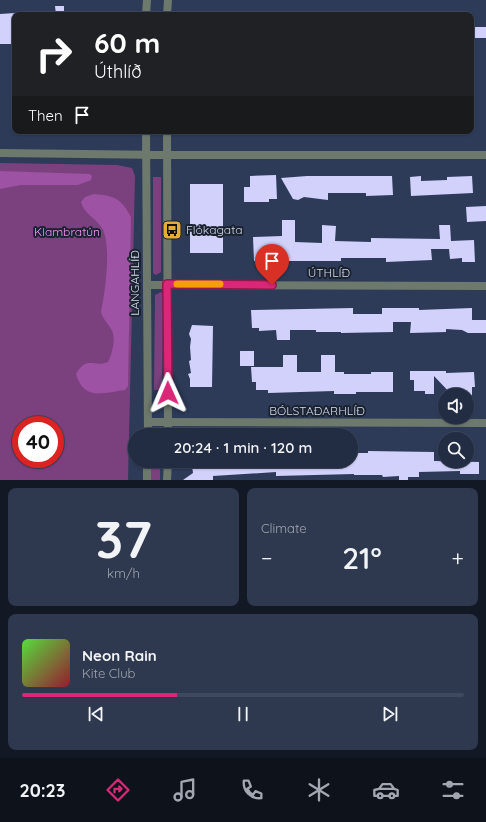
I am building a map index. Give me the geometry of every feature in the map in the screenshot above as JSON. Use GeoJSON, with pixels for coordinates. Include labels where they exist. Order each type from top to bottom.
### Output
{"type":"FeatureCollection","features":[{"type":"Feature","properties":{"kind":"street"},"geometry":{"type":"LineString","coordinates":[[146,12],[147,0]]}},
{"type":"Feature","properties":{"kind":"street"},"geometry":{"type":"LineString","coordinates":[[167,12],[168,0]]}},
{"type":"Feature","properties":{"kind":"street","name":"LANGAHLÍÐ"},"geometry":{"type":"LineString","coordinates":[[146,134],[148,428]]}},
{"type":"Feature","properties":{"kind":"street"},"geometry":{"type":"LineString","coordinates":[[167,134],[168,428]]}},
{"type":"Feature","properties":{"kind":"street"},"geometry":{"type":"LineString","coordinates":[[0,153],[146,155],[486,155]]}},
{"type":"Feature","properties":{"kind":"street","name":"ÚTHLÍÐ"},"geometry":{"type":"LineString","coordinates":[[148,285],[486,286]]}},
{"type":"Feature","properties":{"kind":"street","name":"BÓLSTAÐARHLÍÐ"},"geometry":{"type":"LineString","coordinates":[[148,422],[486,423]]}},
{"type":"Feature","properties":{"kind":"street"},"geometry":{"type":"LineString","coordinates":[[147,468],[147,480]]}},
{"type":"Feature","properties":{"kind":"street"},"geometry":{"type":"LineString","coordinates":[[167,480],[168,468]]}},
{"type":"Feature","properties":{"kind":"green space","name":"Klambratún"},"geometry":{"type":"Polygon","coordinates":[[[0,163],[117,165],[132,168],[135,176],[128,480],[0,480],[0,163]]]}},
{"type":"Feature","properties":{"kind":"green space"},"geometry":{"type":"Polygon","coordinates":[[[153,177],[161,177],[161,272],[156,275],[153,273],[153,177]]]}},
{"type":"Feature","properties":{"kind":"green space"},"geometry":{"type":"Polygon","coordinates":[[[161,292],[163,294],[162,390],[154,390],[155,295],[161,292]]]}},
{"type":"Feature","properties":{"kind":"green space"},"geometry":{"type":"Polygon","coordinates":[[[151,468],[160,468],[160,480],[151,480],[151,468]]]}},
{"type":"Feature","properties":{"kind":"shaded area"},"geometry":{"type":"Polygon","coordinates":[[[0,171],[90,174],[92,176],[91,180],[78,185],[21,185],[0,189],[0,171]]]}},
{"type":"Feature","properties":{"kind":"shaded area"},"geometry":{"type":"Polygon","coordinates":[[[94,194],[117,199],[124,206],[131,217],[128,386],[125,390],[102,393],[89,392],[80,383],[76,374],[80,368],[87,363],[98,364],[108,362],[114,342],[112,331],[101,312],[107,269],[107,246],[105,236],[102,228],[97,221],[87,213],[81,202],[85,197],[94,194]]]}},
{"type":"Feature","properties":{"kind":"building"},"geometry":{"type":"Polygon","coordinates":[[[55,6],[64,6],[64,12],[56,12],[55,6]]]}},
{"type":"Feature","properties":{"kind":"building"},"geometry":{"type":"Polygon","coordinates":[[[12,13],[12,44],[0,44],[0,14],[12,13]]]}},
{"type":"Feature","properties":{"kind":"building"},"geometry":{"type":"Polygon","coordinates":[[[474,27],[486,27],[486,38],[474,38],[474,27]]]}},
{"type":"Feature","properties":{"kind":"building"},"geometry":{"type":"Polygon","coordinates":[[[276,175],[277,199],[269,199],[269,202],[244,202],[244,187],[250,187],[250,176],[276,175]]]}},
{"type":"Feature","properties":{"kind":"building"},"geometry":{"type":"Polygon","coordinates":[[[307,176],[392,176],[393,195],[366,196],[366,193],[328,193],[328,200],[304,197],[298,200],[293,199],[281,178],[307,176]]]}},
{"type":"Feature","properties":{"kind":"building"},"geometry":{"type":"Polygon","coordinates":[[[421,176],[421,181],[447,180],[447,177],[472,176],[473,193],[411,196],[410,177],[421,176]]]}},
{"type":"Feature","properties":{"kind":"building"},"geometry":{"type":"Polygon","coordinates":[[[190,184],[223,184],[223,253],[190,253],[190,184]]]}},
{"type":"Feature","properties":{"kind":"building"},"geometry":{"type":"Polygon","coordinates":[[[486,206],[486,221],[467,222],[466,207],[486,206]]]}},
{"type":"Feature","properties":{"kind":"building"},"geometry":{"type":"Polygon","coordinates":[[[282,220],[295,220],[295,242],[322,243],[322,225],[336,226],[335,241],[371,242],[371,238],[440,239],[439,225],[450,225],[451,241],[474,240],[475,262],[462,262],[462,258],[450,259],[449,249],[431,249],[432,260],[386,262],[386,258],[341,258],[341,261],[254,261],[253,237],[282,236],[282,220]]]}},
{"type":"Feature","properties":{"kind":"building"},"geometry":{"type":"Polygon","coordinates":[[[353,308],[353,314],[382,314],[382,308],[419,308],[419,310],[472,308],[472,320],[486,320],[486,333],[468,333],[462,330],[446,329],[446,332],[410,333],[411,322],[393,322],[393,332],[341,333],[316,332],[316,330],[290,330],[290,340],[277,340],[276,330],[259,331],[259,328],[252,328],[251,310],[353,308]]]}},
{"type":"Feature","properties":{"kind":"building"},"geometry":{"type":"Polygon","coordinates":[[[192,325],[213,326],[212,387],[190,387],[190,379],[188,374],[191,373],[189,361],[191,360],[191,339],[189,334],[192,325]]]}},
{"type":"Feature","properties":{"kind":"building"},"geometry":{"type":"Polygon","coordinates":[[[240,351],[254,351],[254,366],[240,366],[240,351]]]}},
{"type":"Feature","properties":{"kind":"building"},"geometry":{"type":"Polygon","coordinates":[[[283,355],[297,355],[297,372],[321,372],[321,355],[335,355],[335,372],[344,372],[344,374],[371,374],[371,372],[393,372],[393,392],[356,392],[356,394],[334,394],[334,391],[268,393],[268,390],[256,390],[256,382],[252,382],[251,367],[283,367],[283,355]]]}},
{"type":"Feature","properties":{"kind":"building"},"geometry":{"type":"Polygon","coordinates":[[[410,371],[446,371],[446,373],[474,372],[475,387],[445,388],[434,376],[434,394],[425,394],[425,391],[414,391],[414,380],[410,380],[410,371]]]}},
{"type":"Feature","properties":{"kind":"building"},"geometry":{"type":"Polygon","coordinates":[[[368,451],[434,452],[434,461],[438,461],[438,468],[474,468],[474,462],[479,462],[479,474],[460,474],[460,471],[419,472],[419,477],[408,477],[408,480],[399,480],[399,476],[383,477],[382,475],[354,474],[276,476],[276,472],[213,476],[213,480],[183,480],[193,473],[192,468],[358,468],[358,453],[368,453],[368,451]]]}},
{"type":"Feature","properties":{"kind":"slow traffic"},"geometry":{"type":"LineString","coordinates":[[177,284],[220,284]]}},
{"type":"Feature","properties":{"kind":"place","name":"Flókagata"},"geometry":{"type":"Point","coordinates":[172,230]}},
{"type":"Feature","properties":{"kind":"route"},"geometry":{"type":"LineString","coordinates":[[168,393],[167,284],[272,285]]}}]}
